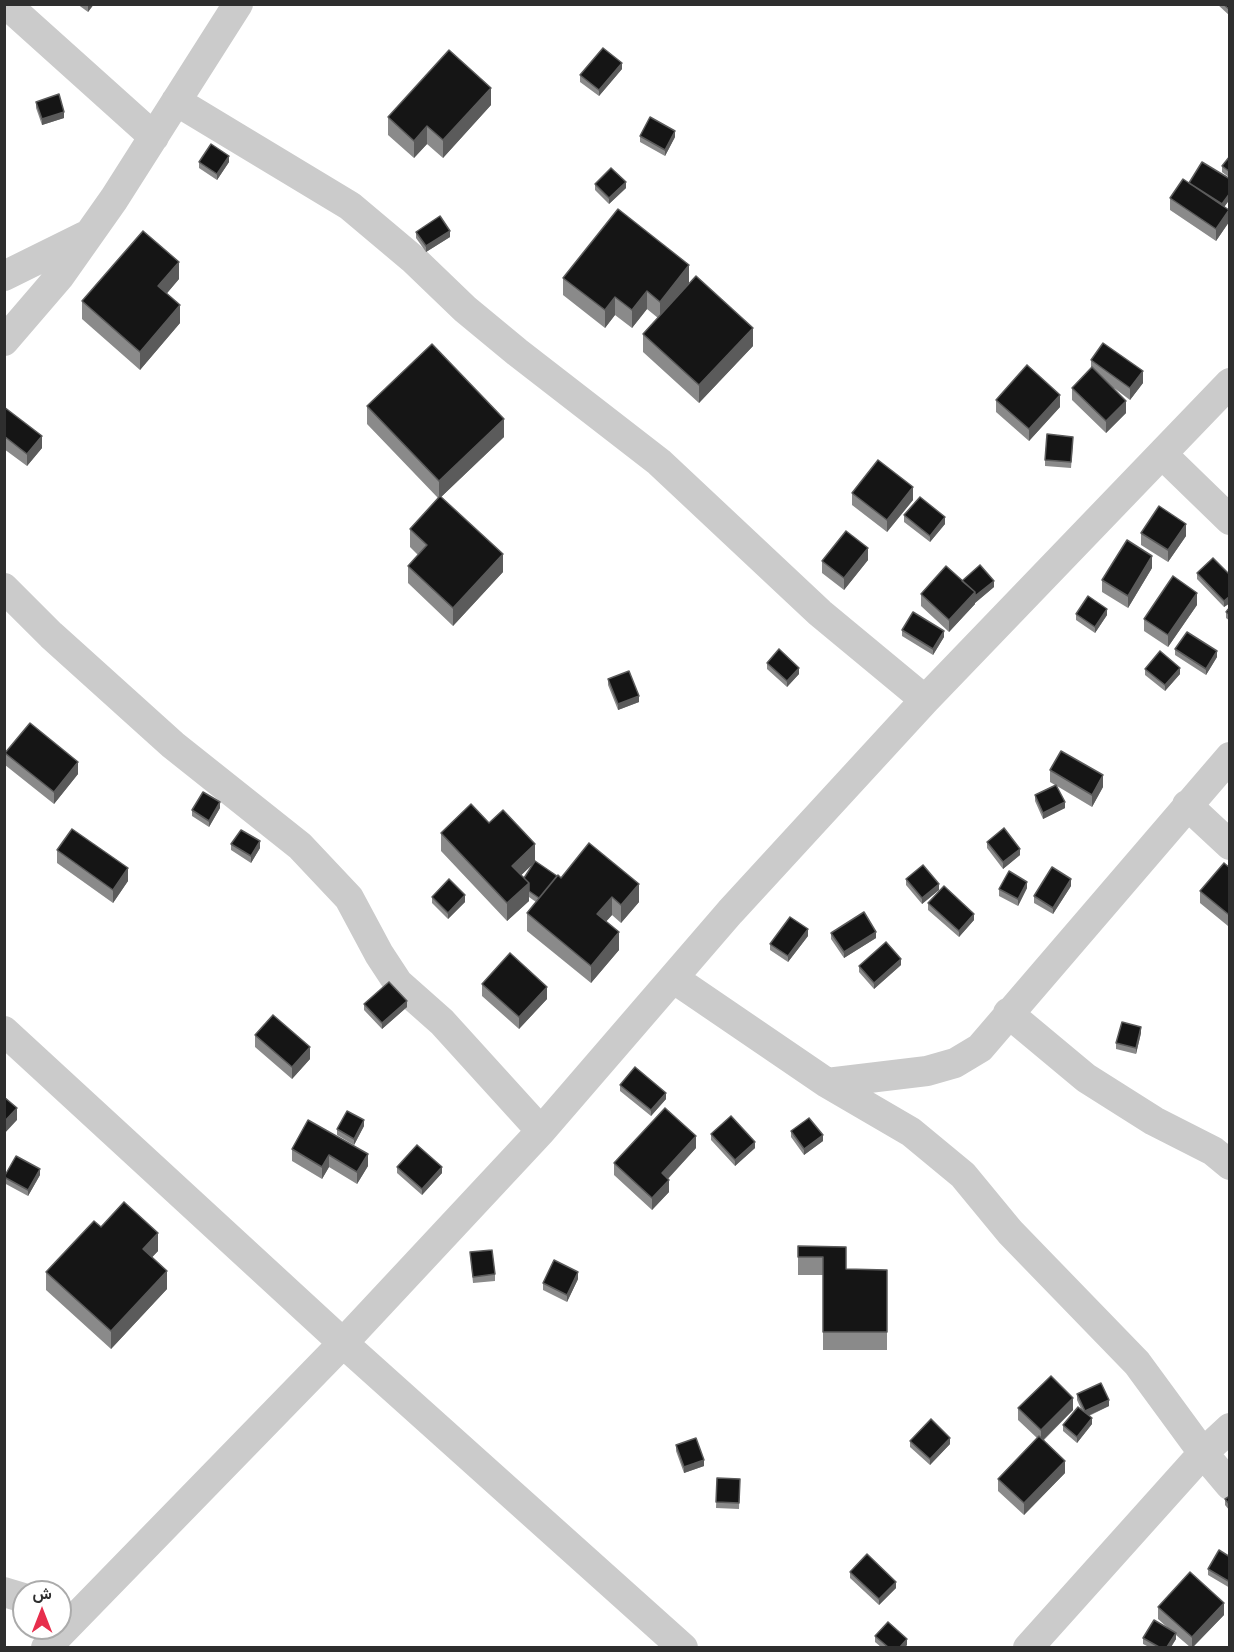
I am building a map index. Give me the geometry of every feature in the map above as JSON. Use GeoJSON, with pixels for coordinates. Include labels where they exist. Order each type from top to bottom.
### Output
{"type":"FeatureCollection","features":[{"type":"Feature","properties":{"kind":"street"},"geometry":{"type":"LineString","coordinates":[[6,4],[154,137]]}},
{"type":"Feature","properties":{"kind":"street"},"geometry":{"type":"LineString","coordinates":[[4,341],[59,277],[89,234],[154,137],[238,4]]}},
{"type":"Feature","properties":{"kind":"street"},"geometry":{"type":"LineString","coordinates":[[176,100],[350,206],[413,259],[465,309],[659,462],[820,613],[925,700]]}},
{"type":"Feature","properties":{"kind":"street"},"geometry":{"type":"LineString","coordinates":[[4,276],[89,234]]}},
{"type":"Feature","properties":{"kind":"street"},"geometry":{"type":"LineString","coordinates":[[72,1609],[343,1343],[541,1131],[730,912],[925,700],[1230,383]]}},
{"type":"Feature","properties":{"kind":"street"},"geometry":{"type":"LineString","coordinates":[[1162,454],[1230,520]]}},
{"type":"Feature","properties":{"kind":"street"},"geometry":{"type":"LineString","coordinates":[[4,588],[51,635],[173,745],[300,846],[349,898],[379,954],[398,983],[442,1022],[541,1131]]}},
{"type":"Feature","properties":{"kind":"street"},"geometry":{"type":"LineString","coordinates":[[827,1083],[927,1071],[955,1063],[981,1048],[1008,1013],[1230,757]]}},
{"type":"Feature","properties":{"kind":"street"},"geometry":{"type":"LineString","coordinates":[[1187,805],[1230,845]]}},
{"type":"Feature","properties":{"kind":"street"},"geometry":{"type":"LineString","coordinates":[[673,978],[827,1083],[911,1132],[963,1175],[1010,1232],[1137,1363],[1203,1453],[1230,1485]]}},
{"type":"Feature","properties":{"kind":"street"},"geometry":{"type":"LineString","coordinates":[[1008,1013],[1086,1078],[1154,1121],[1213,1151],[1230,1165]]}},
{"type":"Feature","properties":{"kind":"street"},"geometry":{"type":"LineString","coordinates":[[4,1031],[343,1343],[683,1647]]}},
{"type":"Feature","properties":{"kind":"street"},"geometry":{"type":"LineString","coordinates":[[1028,1647],[1203,1453],[1230,1428]]}},
{"type":"Feature","properties":{"kind":"building"},"geometry":{"type":"Polygon","coordinates":[[[603,48],[622,63],[599,90],[580,75],[603,48]]]}},
{"type":"Feature","properties":{"kind":"building"},"geometry":{"type":"Polygon","coordinates":[[[449,50],[491,88],[443,140],[427,126],[414,141],[388,117],[449,50]]]}},
{"type":"Feature","properties":{"kind":"building"},"geometry":{"type":"Polygon","coordinates":[[[59,94],[64,112],[42,119],[36,102],[59,94]]]}},
{"type":"Feature","properties":{"kind":"building"},"geometry":{"type":"Polygon","coordinates":[[[650,117],[675,131],[665,150],[640,136],[650,117]]]}},
{"type":"Feature","properties":{"kind":"building"},"geometry":{"type":"Polygon","coordinates":[[[211,144],[229,156],[217,174],[199,162],[211,144]]]}},
{"type":"Feature","properties":{"kind":"building"},"geometry":{"type":"Polygon","coordinates":[[[1230,156],[1230,172],[1222,166],[1230,156]]]}},
{"type":"Feature","properties":{"kind":"building"},"geometry":{"type":"Polygon","coordinates":[[[1202,162],[1230,179],[1230,193],[1222,204],[1189,183],[1202,162]]]}},
{"type":"Feature","properties":{"kind":"building"},"geometry":{"type":"Polygon","coordinates":[[[611,168],[626,182],[609,198],[595,184],[611,168]]]}},
{"type":"Feature","properties":{"kind":"building"},"geometry":{"type":"Polygon","coordinates":[[[1183,179],[1229,210],[1216,229],[1170,198],[1183,179]]]}},
{"type":"Feature","properties":{"kind":"building"},"geometry":{"type":"Polygon","coordinates":[[[618,209],[689,265],[660,302],[647,291],[632,310],[615,297],[605,310],[563,278],[618,209]]]}},
{"type":"Feature","properties":{"kind":"building"},"geometry":{"type":"Polygon","coordinates":[[[440,216],[450,231],[426,246],[416,232],[440,216]]]}},
{"type":"Feature","properties":{"kind":"building"},"geometry":{"type":"Polygon","coordinates":[[[143,231],[179,262],[158,286],[180,305],[140,352],[82,301],[143,231]]]}},
{"type":"Feature","properties":{"kind":"building"},"geometry":{"type":"Polygon","coordinates":[[[696,276],[753,328],[699,385],[643,334],[696,276]]]}},
{"type":"Feature","properties":{"kind":"building"},"geometry":{"type":"Polygon","coordinates":[[[1103,343],[1143,371],[1130,388],[1091,360],[1103,343]]]}},
{"type":"Feature","properties":{"kind":"building"},"geometry":{"type":"Polygon","coordinates":[[[432,344],[504,419],[439,481],[367,406],[432,344]]]}},
{"type":"Feature","properties":{"kind":"building"},"geometry":{"type":"Polygon","coordinates":[[[1027,365],[1060,395],[1029,429],[996,400],[1027,365]]]}},
{"type":"Feature","properties":{"kind":"building"},"geometry":{"type":"Polygon","coordinates":[[[1092,367],[1126,401],[1106,421],[1072,388],[1092,367]]]}},
{"type":"Feature","properties":{"kind":"building"},"geometry":{"type":"Polygon","coordinates":[[[4,407],[42,436],[27,454],[4,436],[4,407]]]}},
{"type":"Feature","properties":{"kind":"building"},"geometry":{"type":"Polygon","coordinates":[[[1047,434],[1073,437],[1071,462],[1045,460],[1047,434]]]}},
{"type":"Feature","properties":{"kind":"building"},"geometry":{"type":"Polygon","coordinates":[[[878,460],[913,487],[887,520],[852,493],[878,460]]]}},
{"type":"Feature","properties":{"kind":"building"},"geometry":{"type":"Polygon","coordinates":[[[440,496],[503,554],[453,608],[408,566],[427,545],[410,529],[440,496]]]}},
{"type":"Feature","properties":{"kind":"building"},"geometry":{"type":"Polygon","coordinates":[[[920,497],[945,517],[930,536],[904,515],[920,497]]]}},
{"type":"Feature","properties":{"kind":"building"},"geometry":{"type":"Polygon","coordinates":[[[1159,506],[1186,524],[1168,550],[1141,533],[1159,506]]]}},
{"type":"Feature","properties":{"kind":"building"},"geometry":{"type":"Polygon","coordinates":[[[846,531],[868,548],[844,578],[822,561],[846,531]]]}},
{"type":"Feature","properties":{"kind":"building"},"geometry":{"type":"Polygon","coordinates":[[[1127,540],[1152,556],[1128,596],[1102,580],[1127,540]]]}},
{"type":"Feature","properties":{"kind":"building"},"geometry":{"type":"Polygon","coordinates":[[[1213,558],[1230,575],[1230,596],[1224,601],[1197,573],[1213,558]]]}},
{"type":"Feature","properties":{"kind":"building"},"geometry":{"type":"Polygon","coordinates":[[[980,565],[994,581],[975,596],[975,592],[962,581],[980,565]]]}},
{"type":"Feature","properties":{"kind":"building"},"geometry":{"type":"Polygon","coordinates":[[[946,566],[975,592],[949,620],[921,594],[946,566]]]}},
{"type":"Feature","properties":{"kind":"building"},"geometry":{"type":"Polygon","coordinates":[[[1173,576],[1197,593],[1168,635],[1144,619],[1173,576]]]}},
{"type":"Feature","properties":{"kind":"building"},"geometry":{"type":"Polygon","coordinates":[[[1088,596],[1107,609],[1095,627],[1076,614],[1088,596]]]}},
{"type":"Feature","properties":{"kind":"building"},"geometry":{"type":"Polygon","coordinates":[[[913,612],[944,631],[933,649],[902,630],[913,612]]]}},
{"type":"Feature","properties":{"kind":"building"},"geometry":{"type":"Polygon","coordinates":[[[1187,632],[1217,651],[1206,669],[1175,649],[1187,632]]]}},
{"type":"Feature","properties":{"kind":"building"},"geometry":{"type":"Polygon","coordinates":[[[779,649],[799,668],[787,681],[767,663],[779,649]]]}},
{"type":"Feature","properties":{"kind":"building"},"geometry":{"type":"Polygon","coordinates":[[[1160,651],[1180,668],[1165,685],[1145,669],[1160,651]]]}},
{"type":"Feature","properties":{"kind":"building"},"geometry":{"type":"Polygon","coordinates":[[[629,671],[639,696],[618,704],[608,679],[629,671]]]}},
{"type":"Feature","properties":{"kind":"building"},"geometry":{"type":"Polygon","coordinates":[[[30,723],[78,762],[54,792],[5,753],[30,723]]]}},
{"type":"Feature","properties":{"kind":"building"},"geometry":{"type":"Polygon","coordinates":[[[1061,751],[1103,775],[1092,795],[1050,770],[1061,751]]]}},
{"type":"Feature","properties":{"kind":"building"},"geometry":{"type":"Polygon","coordinates":[[[1056,785],[1065,802],[1043,813],[1035,795],[1056,785]]]}},
{"type":"Feature","properties":{"kind":"building"},"geometry":{"type":"Polygon","coordinates":[[[203,792],[220,802],[209,821],[192,810],[203,792]]]}},
{"type":"Feature","properties":{"kind":"building"},"geometry":{"type":"Polygon","coordinates":[[[471,804],[489,823],[503,810],[535,844],[512,866],[529,883],[507,903],[441,833],[471,804]]]}},
{"type":"Feature","properties":{"kind":"building"},"geometry":{"type":"Polygon","coordinates":[[[1004,828],[1020,849],[1003,862],[987,842],[1004,828]]]}},
{"type":"Feature","properties":{"kind":"building"},"geometry":{"type":"Polygon","coordinates":[[[72,829],[128,868],[113,890],[57,850],[72,829]]]}},
{"type":"Feature","properties":{"kind":"building"},"geometry":{"type":"Polygon","coordinates":[[[241,830],[260,841],[251,856],[231,844],[241,830]]]}},
{"type":"Feature","properties":{"kind":"building"},"geometry":{"type":"Polygon","coordinates":[[[589,843],[639,884],[621,905],[612,897],[597,914],[619,932],[591,966],[527,913],[558,875],[561,878],[589,843]]]}},
{"type":"Feature","properties":{"kind":"building"},"geometry":{"type":"Polygon","coordinates":[[[535,861],[557,876],[539,898],[529,891],[529,883],[524,878],[535,861]]]}},
{"type":"Feature","properties":{"kind":"building"},"geometry":{"type":"Polygon","coordinates":[[[1224,863],[1230,868],[1230,912],[1228,914],[1200,891],[1224,863]]]}},
{"type":"Feature","properties":{"kind":"building"},"geometry":{"type":"Polygon","coordinates":[[[923,865],[939,884],[922,898],[906,879],[923,865]]]}},
{"type":"Feature","properties":{"kind":"building"},"geometry":{"type":"Polygon","coordinates":[[[1052,867],[1071,879],[1053,908],[1034,896],[1052,867]]]}},
{"type":"Feature","properties":{"kind":"building"},"geometry":{"type":"Polygon","coordinates":[[[1009,871],[1027,882],[1018,899],[999,889],[1009,871]]]}},
{"type":"Feature","properties":{"kind":"building"},"geometry":{"type":"Polygon","coordinates":[[[449,879],[465,895],[448,913],[432,897],[449,879]]]}},
{"type":"Feature","properties":{"kind":"building"},"geometry":{"type":"Polygon","coordinates":[[[944,886],[974,914],[959,931],[928,903],[944,886]]]}},
{"type":"Feature","properties":{"kind":"building"},"geometry":{"type":"Polygon","coordinates":[[[864,912],[876,932],[844,952],[831,933],[864,912]]]}},
{"type":"Feature","properties":{"kind":"building"},"geometry":{"type":"Polygon","coordinates":[[[790,917],[808,929],[788,956],[770,944],[790,917]]]}},
{"type":"Feature","properties":{"kind":"building"},"geometry":{"type":"Polygon","coordinates":[[[886,942],[901,959],[874,983],[859,966],[886,942]]]}},
{"type":"Feature","properties":{"kind":"building"},"geometry":{"type":"Polygon","coordinates":[[[510,953],[547,987],[519,1017],[482,984],[510,953]]]}},
{"type":"Feature","properties":{"kind":"building"},"geometry":{"type":"Polygon","coordinates":[[[389,982],[407,1001],[382,1023],[364,1004],[389,982]]]}},
{"type":"Feature","properties":{"kind":"building"},"geometry":{"type":"Polygon","coordinates":[[[273,1015],[310,1047],[292,1067],[255,1035],[273,1015]]]}},
{"type":"Feature","properties":{"kind":"building"},"geometry":{"type":"Polygon","coordinates":[[[1122,1022],[1141,1027],[1136,1048],[1116,1043],[1122,1022]]]}},
{"type":"Feature","properties":{"kind":"building"},"geometry":{"type":"Polygon","coordinates":[[[635,1067],[666,1093],[651,1110],[620,1085],[635,1067]]]}},
{"type":"Feature","properties":{"kind":"building"},"geometry":{"type":"Polygon","coordinates":[[[4,1097],[17,1108],[4,1122],[4,1097]]]}},
{"type":"Feature","properties":{"kind":"building"},"geometry":{"type":"Polygon","coordinates":[[[665,1108],[696,1136],[662,1173],[669,1180],[652,1198],[614,1163],[665,1108]]]}},
{"type":"Feature","properties":{"kind":"building"},"geometry":{"type":"Polygon","coordinates":[[[347,1111],[364,1120],[354,1139],[337,1129],[347,1111]]]}},
{"type":"Feature","properties":{"kind":"building"},"geometry":{"type":"Polygon","coordinates":[[[731,1116],[755,1142],[735,1160],[711,1134],[731,1116]]]}},
{"type":"Feature","properties":{"kind":"building"},"geometry":{"type":"Polygon","coordinates":[[[809,1118],[823,1135],[804,1149],[791,1131],[809,1118]]]}},
{"type":"Feature","properties":{"kind":"building"},"geometry":{"type":"Polygon","coordinates":[[[308,1120],[368,1154],[357,1172],[329,1155],[322,1167],[292,1149],[308,1120]]]}},
{"type":"Feature","properties":{"kind":"building"},"geometry":{"type":"Polygon","coordinates":[[[417,1145],[442,1167],[422,1189],[397,1167],[417,1145]]]}},
{"type":"Feature","properties":{"kind":"building"},"geometry":{"type":"Polygon","coordinates":[[[16,1156],[40,1169],[28,1190],[4,1177],[16,1156]]]}},
{"type":"Feature","properties":{"kind":"building"},"geometry":{"type":"Polygon","coordinates":[[[124,1202],[158,1233],[143,1249],[167,1271],[111,1331],[46,1272],[94,1221],[101,1227],[124,1202]]]}},
{"type":"Feature","properties":{"kind":"building"},"geometry":{"type":"Polygon","coordinates":[[[798,1246],[846,1247],[846,1269],[887,1270],[887,1332],[823,1332],[823,1257],[798,1257],[798,1246]]]}},
{"type":"Feature","properties":{"kind":"building"},"geometry":{"type":"Polygon","coordinates":[[[492,1250],[495,1274],[473,1277],[470,1252],[492,1250]]]}},
{"type":"Feature","properties":{"kind":"building"},"geometry":{"type":"Polygon","coordinates":[[[554,1260],[578,1272],[567,1295],[543,1283],[554,1260]]]}},
{"type":"Feature","properties":{"kind":"building"},"geometry":{"type":"Polygon","coordinates":[[[1051,1376],[1073,1398],[1041,1430],[1018,1408],[1051,1376]]]}},
{"type":"Feature","properties":{"kind":"building"},"geometry":{"type":"Polygon","coordinates":[[[1101,1383],[1109,1400],[1085,1411],[1077,1394],[1101,1383]]]}},
{"type":"Feature","properties":{"kind":"building"},"geometry":{"type":"Polygon","coordinates":[[[1078,1407],[1092,1418],[1077,1437],[1063,1425],[1078,1407]]]}},
{"type":"Feature","properties":{"kind":"building"},"geometry":{"type":"Polygon","coordinates":[[[931,1419],[950,1438],[930,1459],[910,1441],[931,1419]]]}},
{"type":"Feature","properties":{"kind":"building"},"geometry":{"type":"Polygon","coordinates":[[[1039,1436],[1065,1461],[1024,1503],[998,1479],[1039,1436]]]}},
{"type":"Feature","properties":{"kind":"building"},"geometry":{"type":"Polygon","coordinates":[[[696,1438],[704,1460],[684,1467],[676,1445],[696,1438]]]}},
{"type":"Feature","properties":{"kind":"building"},"geometry":{"type":"Polygon","coordinates":[[[717,1478],[740,1479],[739,1503],[716,1502],[717,1478]]]}},
{"type":"Feature","properties":{"kind":"building"},"geometry":{"type":"Polygon","coordinates":[[[1219,1550],[1230,1557],[1230,1582],[1208,1569],[1219,1550]]]}},
{"type":"Feature","properties":{"kind":"building"},"geometry":{"type":"Polygon","coordinates":[[[867,1554],[896,1582],[879,1599],[850,1572],[867,1554]]]}},
{"type":"Feature","properties":{"kind":"building"},"geometry":{"type":"Polygon","coordinates":[[[1190,1572],[1224,1603],[1192,1637],[1158,1607],[1190,1572]]]}},
{"type":"Feature","properties":{"kind":"building"},"geometry":{"type":"Polygon","coordinates":[[[1154,1620],[1176,1633],[1167,1647],[1159,1647],[1143,1638],[1154,1620]]]}},
{"type":"Feature","properties":{"kind":"building"},"geometry":{"type":"Polygon","coordinates":[[[888,1622],[907,1639],[900,1647],[888,1647],[875,1636],[888,1622]]]}}]}
